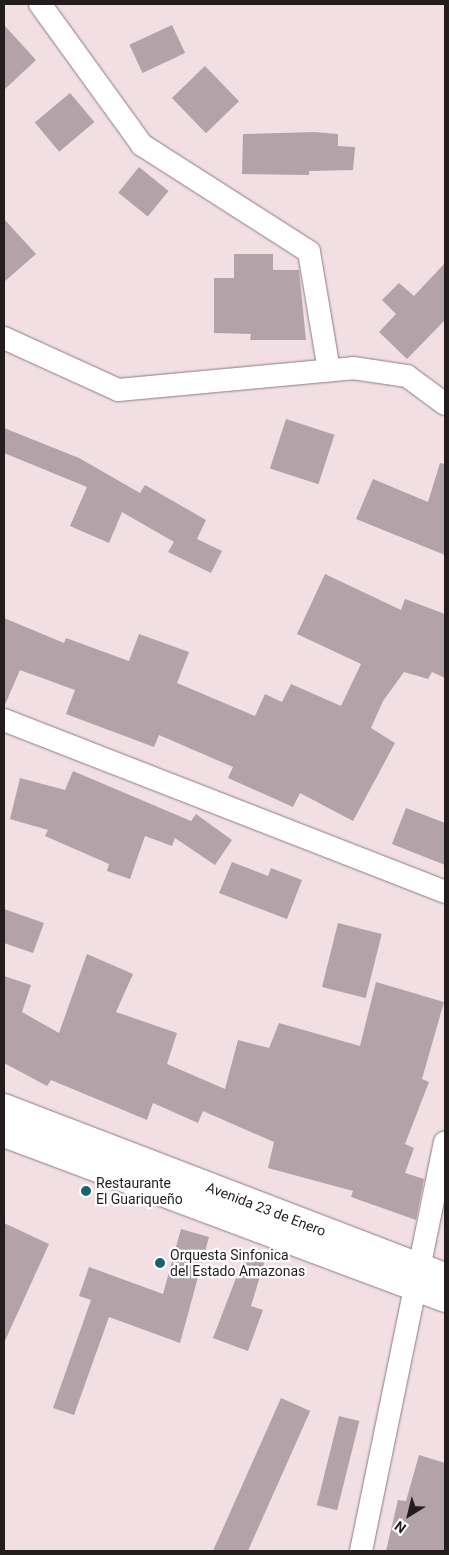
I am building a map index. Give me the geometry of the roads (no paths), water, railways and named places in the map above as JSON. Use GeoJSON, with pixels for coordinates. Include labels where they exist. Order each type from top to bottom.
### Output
{"type":"FeatureCollection","features":[{"type":"Feature","properties":{"kind":"main road","name":"Avenida 23 de Enero"},"geometry":{"type":"LineString","coordinates":[[4,1108],[417,1278],[445,1298]]}},
{"type":"Feature","properties":{"kind":"main road","name":"Avenida 23 de Enero"},"geometry":{"type":"LineString","coordinates":[[4,1133],[417,1278],[445,1277]]}},
{"type":"Feature","properties":{"kind":"street"},"geometry":{"type":"LineString","coordinates":[[40,4],[142,145],[309,252],[329,370]]}},
{"type":"Feature","properties":{"kind":"street"},"geometry":{"type":"LineString","coordinates":[[4,338],[118,390],[352,368],[407,376],[445,404]]}},
{"type":"Feature","properties":{"kind":"street"},"geometry":{"type":"LineString","coordinates":[[4,720],[445,892]]}},
{"type":"Feature","properties":{"kind":"street"},"geometry":{"type":"LineString","coordinates":[[362,1551],[445,1143]]}},
{"type":"Feature","properties":{"kind":"place","name":"Restaurante El Guariqueño"},"geometry":{"type":"Point","coordinates":[86,1191]}},
{"type":"Feature","properties":{"kind":"place","name":"Orquesta Sinfonica del Estado Amazonas"},"geometry":{"type":"Point","coordinates":[160,1263]}}]}
